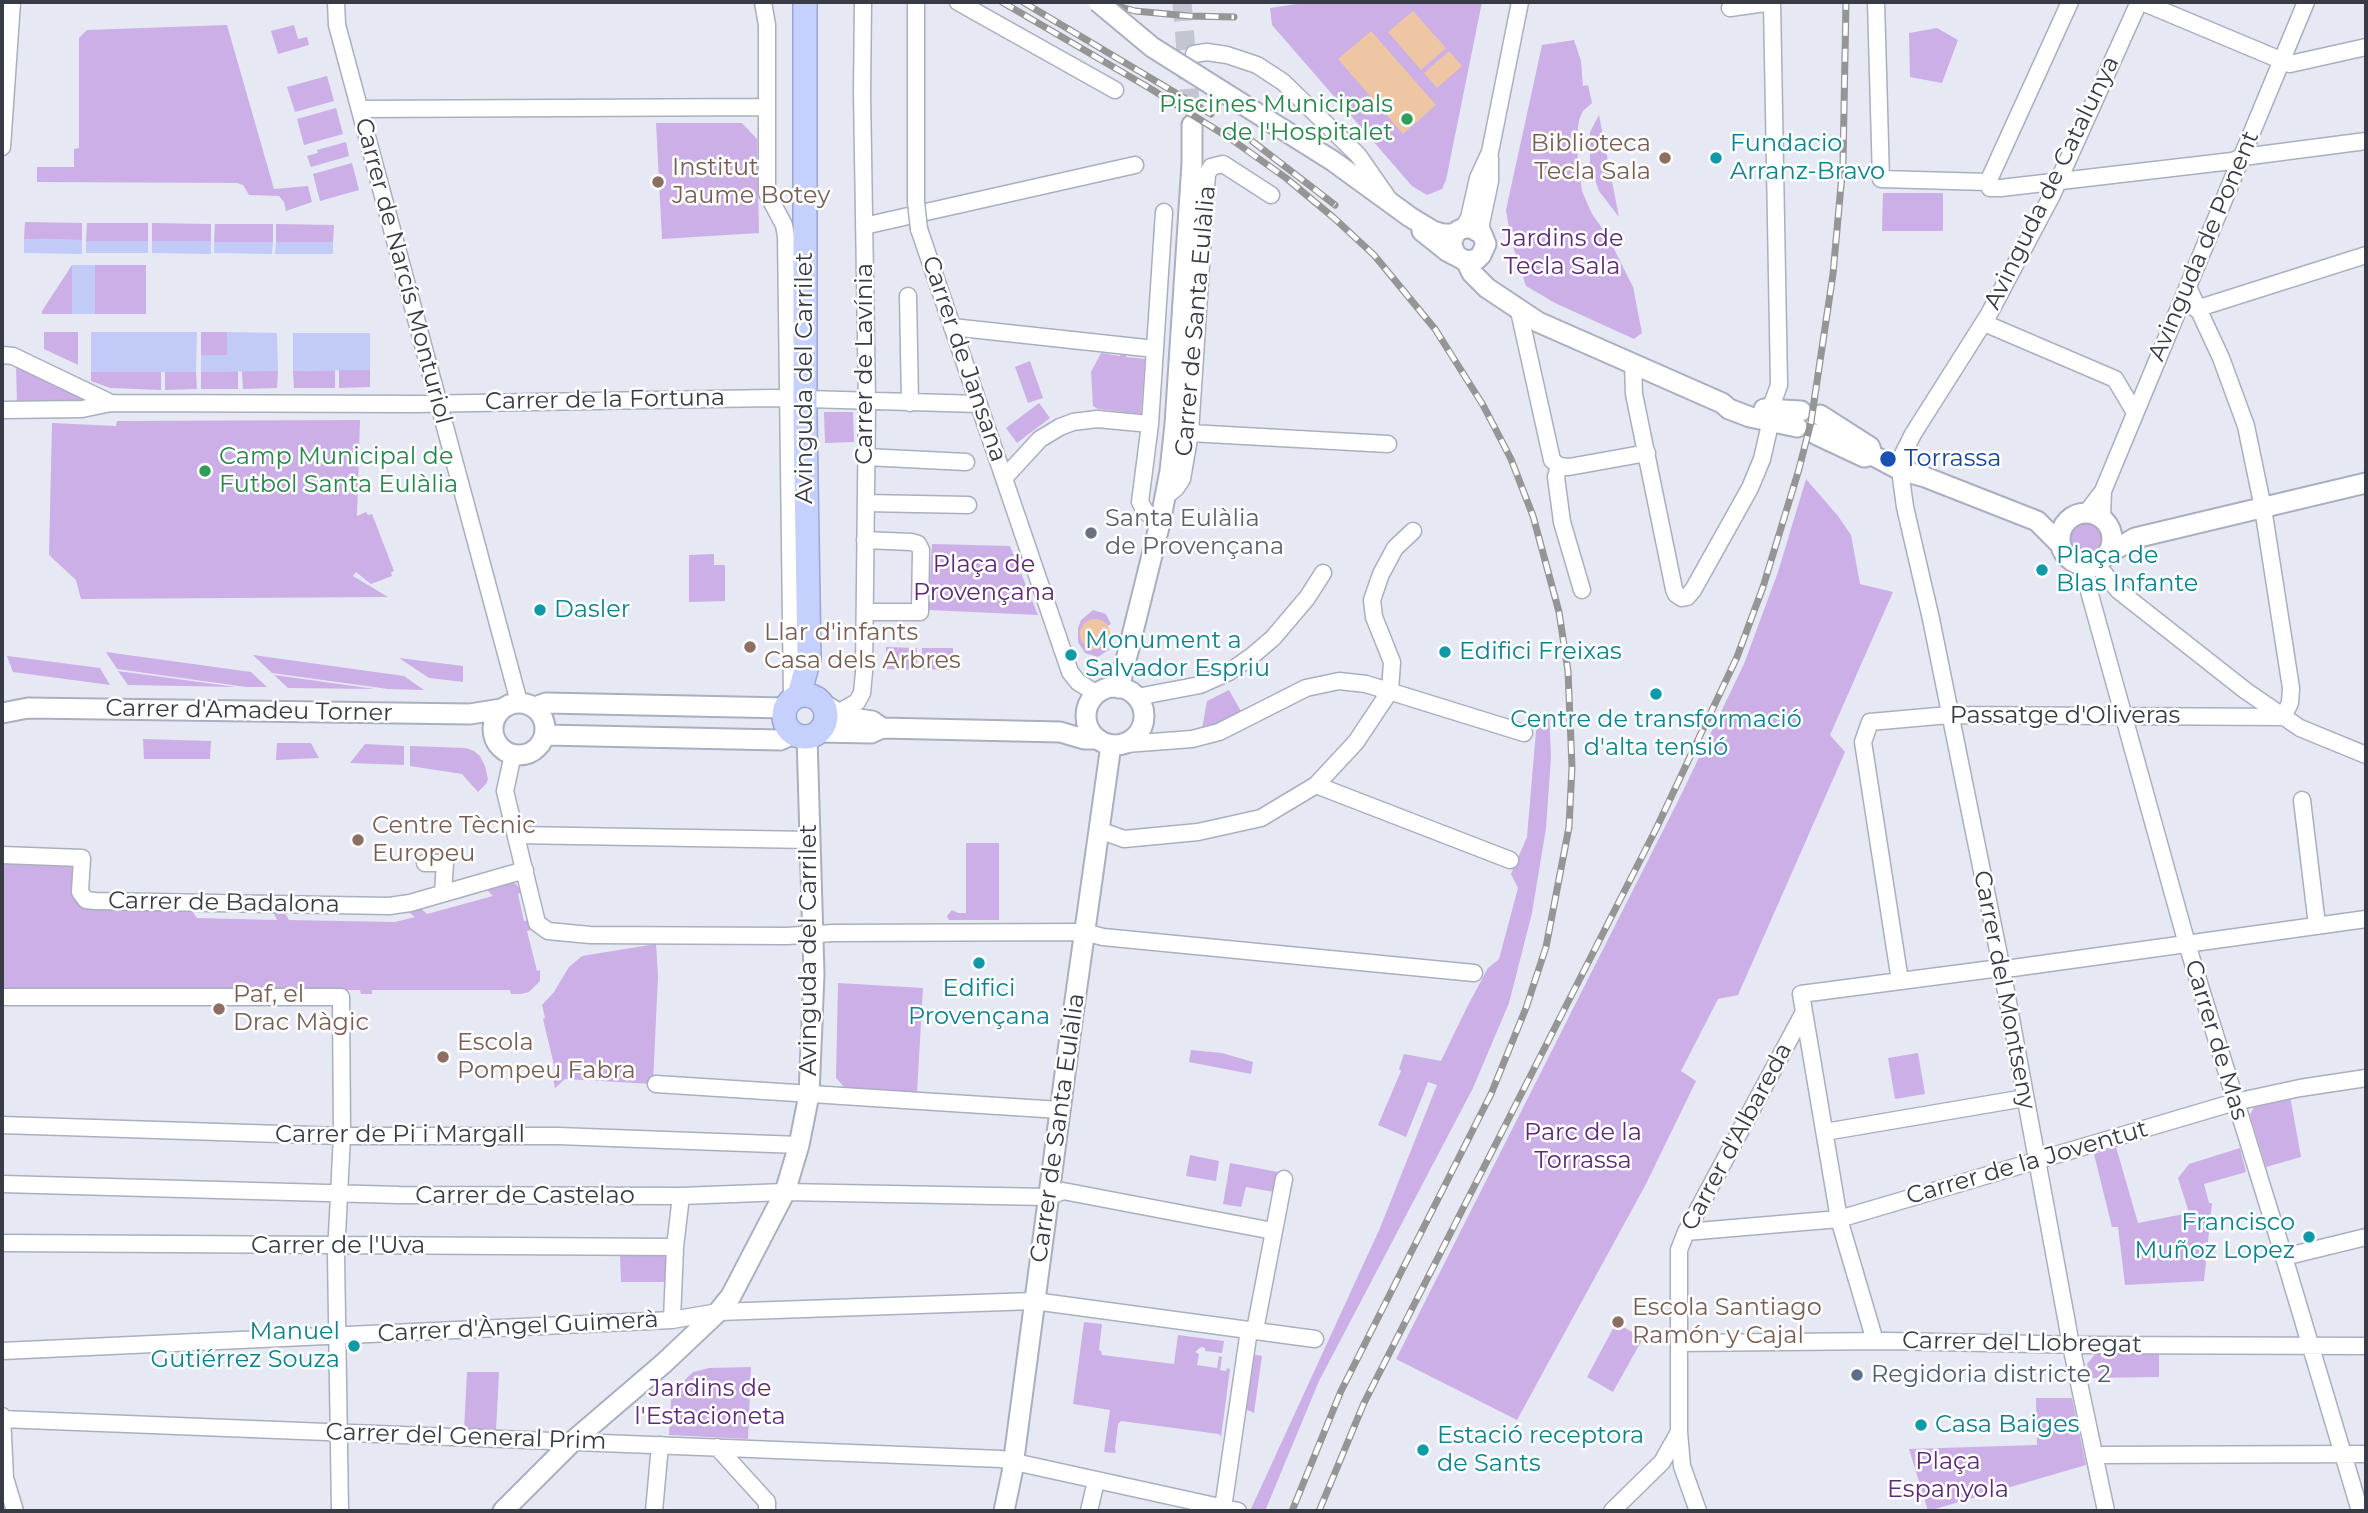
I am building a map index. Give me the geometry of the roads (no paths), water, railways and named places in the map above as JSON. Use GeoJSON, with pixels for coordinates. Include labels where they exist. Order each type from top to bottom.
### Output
{"type":"FeatureCollection","features":[{"type":"Feature","properties":{"kind":"main road","name":"Avinguda del Carrilet"},"geometry":{"type":"LineString","coordinates":[[805,2],[804,182],[797,399],[810,703],[826,717],[806,734]]}},
{"type":"Feature","properties":{"kind":"main road"},"geometry":{"type":"LineString","coordinates":[[806,734],[785,720],[810,703]]}},
{"type":"Feature","properties":{"kind":"street"},"geometry":{"type":"LineString","coordinates":[[2,147],[12,2]]}},
{"type":"Feature","properties":{"kind":"street"},"geometry":{"type":"LineString","coordinates":[[322,2],[337,24]]}},
{"type":"Feature","properties":{"kind":"street","name":"Carrer de Narcís Monturiol"},"geometry":{"type":"LineString","coordinates":[[336,2],[337,24],[518,706]]}},
{"type":"Feature","properties":{"kind":"street","name":"Avinguda del Carrilet"},"geometry":{"type":"LineString","coordinates":[[763,2],[767,25],[767,193],[785,225],[786,236],[797,399],[810,703]]}},
{"type":"Feature","properties":{"kind":"street","name":"Carrer de Lavínia"},"geometry":{"type":"LineString","coordinates":[[810,703],[853,706],[862,693],[867,402],[863,2]]}},
{"type":"Feature","properties":{"kind":"street","name":"Carrer de Jansana"},"geometry":{"type":"LineString","coordinates":[[916,2],[916,202],[919,229],[1070,672],[1097,694]]}},
{"type":"Feature","properties":{"kind":"street"},"geometry":{"type":"LineString","coordinates":[[958,2],[1115,90]]}},
{"type":"Feature","properties":{"kind":"street"},"geometry":{"type":"LineString","coordinates":[[1098,2],[1152,47],[1334,161],[1410,217],[1437,233],[1467,232],[1486,244],[1468,257]]}},
{"type":"Feature","properties":{"kind":"street"},"geometry":{"type":"LineString","coordinates":[[1520,2],[1490,152],[1490,181],[1481,224],[1451,244],[1468,257],[1472,273],[1487,288],[1519,311],[1563,334],[1722,403],[1729,410],[1741,414],[1770,415],[1808,422],[1870,447],[1872,455],[1900,470],[1925,477],[2037,521],[2068,520]]}},
{"type":"Feature","properties":{"kind":"street"},"geometry":{"type":"LineString","coordinates":[[1682,598],[1687,597],[1693,590],[1750,488],[1762,458],[1779,385],[1772,2],[1730,8]]}},
{"type":"Feature","properties":{"kind":"street"},"geometry":{"type":"LineString","coordinates":[[1876,2],[1881,179],[1988,182]]}},
{"type":"Feature","properties":{"kind":"street"},"geometry":{"type":"LineString","coordinates":[[1988,182],[2070,2]]}},
{"type":"Feature","properties":{"kind":"street"},"geometry":{"type":"LineString","coordinates":[[2141,2],[2282,61],[2299,64],[2366,47]]}},
{"type":"Feature","properties":{"kind":"street","name":"Avinguda de Catalunya"},"geometry":{"type":"LineString","coordinates":[[1900,470],[1903,454],[1913,434],[1984,323],[2059,181],[2141,2]]}},
{"type":"Feature","properties":{"kind":"street","name":"Avinguda de Ponent"},"geometry":{"type":"LineString","coordinates":[[2099,517],[2103,491],[2134,411],[2306,2]]}},
{"type":"Feature","properties":{"kind":"street"},"geometry":{"type":"LineString","coordinates":[[1194,54],[1207,52],[1227,55],[1257,65],[1283,82],[1358,155],[1392,203]]}},
{"type":"Feature","properties":{"kind":"street"},"geometry":{"type":"LineString","coordinates":[[360,109],[767,107]]}},
{"type":"Feature","properties":{"kind":"street","name":"Carrer de Santa Eulàlia"},"geometry":{"type":"LineString","coordinates":[[1128,692],[1166,497],[1175,424],[1192,163],[1192,125]]}},
{"type":"Feature","properties":{"kind":"street"},"geometry":{"type":"LineString","coordinates":[[1988,182],[1992,188],[2059,181],[2232,161],[2243,157],[2366,141]]}},
{"type":"Feature","properties":{"kind":"street","name":"Carrer de Santa Eulàlia"},"geometry":{"type":"LineString","coordinates":[[1166,497],[1182,479],[1190,433],[1207,174],[1211,167],[1223,164],[1272,195]]}},
{"type":"Feature","properties":{"kind":"street"},"geometry":{"type":"LineString","coordinates":[[864,226],[1135,165]]}},
{"type":"Feature","properties":{"kind":"street","name":"Avinguda del Carrilet"},"geometry":{"type":"LineString","coordinates":[[786,236],[804,182]]}},
{"type":"Feature","properties":{"kind":"street","name":"Carrer de Santa Eulàlia"},"geometry":{"type":"LineString","coordinates":[[1160,523],[1145,512],[1140,502],[1150,424],[1164,212]]}},
{"type":"Feature","properties":{"kind":"street"},"geometry":{"type":"LineString","coordinates":[[1410,217],[1424,233],[1468,257]]}},
{"type":"Feature","properties":{"kind":"street"},"geometry":{"type":"LineString","coordinates":[[2196,309],[2366,255]]}},
{"type":"Feature","properties":{"kind":"street"},"geometry":{"type":"LineString","coordinates":[[2188,287],[2239,403],[2257,471],[2291,688],[2291,703],[2283,717]]}},
{"type":"Feature","properties":{"kind":"street"},"geometry":{"type":"LineString","coordinates":[[908,296],[910,403]]}},
{"type":"Feature","properties":{"kind":"street"},"geometry":{"type":"LineString","coordinates":[[1519,311],[1549,456],[1559,466],[1569,467],[1647,453]]}},
{"type":"Feature","properties":{"kind":"street"},"geometry":{"type":"LineString","coordinates":[[1984,323],[2115,379],[2134,411]]}},
{"type":"Feature","properties":{"kind":"street"},"geometry":{"type":"LineString","coordinates":[[952,327],[1155,349]]}},
{"type":"Feature","properties":{"kind":"street","name":"Carrer de la Fortuna"},"geometry":{"type":"LineString","coordinates":[[2,355],[13,356],[111,403]]}},
{"type":"Feature","properties":{"kind":"street"},"geometry":{"type":"LineString","coordinates":[[1633,364],[1634,394],[1674,589],[1682,598]]}},
{"type":"Feature","properties":{"kind":"street","name":"Carrer de la Fortuna"},"geometry":{"type":"LineString","coordinates":[[2,410],[82,409],[111,403],[797,399],[979,404]]}},
{"type":"Feature","properties":{"kind":"street"},"geometry":{"type":"LineString","coordinates":[[1005,477],[1040,439],[1073,422],[1097,419],[1150,424]]}},
{"type":"Feature","properties":{"kind":"street"},"geometry":{"type":"LineString","coordinates":[[1190,433],[1388,444]]}},
{"type":"Feature","properties":{"kind":"street"},"geometry":{"type":"LineString","coordinates":[[866,457],[966,462]]}},
{"type":"Feature","properties":{"kind":"street"},"geometry":{"type":"LineString","coordinates":[[1559,466],[1556,477],[1562,522],[1582,590]]}},
{"type":"Feature","properties":{"kind":"street","name":"Carrer del Montseny"},"geometry":{"type":"LineString","coordinates":[[1900,470],[1905,507],[2000,968],[2071,1345],[2106,1511]]}},
{"type":"Feature","properties":{"kind":"street"},"geometry":{"type":"LineString","coordinates":[[2037,521],[2060,544],[2073,562],[2097,561],[2135,538],[2366,484]]}},
{"type":"Feature","properties":{"kind":"street"},"geometry":{"type":"LineString","coordinates":[[866,503],[968,505]]}},
{"type":"Feature","properties":{"kind":"street"},"geometry":{"type":"LineString","coordinates":[[2060,544],[2061,531],[2068,520],[2080,513],[2099,517],[2135,538]]}},
{"type":"Feature","properties":{"kind":"street"},"geometry":{"type":"LineString","coordinates":[[2097,561],[2113,537],[2099,517]]}},
{"type":"Feature","properties":{"kind":"street"},"geometry":{"type":"LineString","coordinates":[[1099,830],[1124,839],[1198,832],[1261,818],[1316,785],[1356,742],[1390,691],[1392,662],[1374,617],[1372,600],[1381,574],[1395,548],[1413,531]]}},
{"type":"Feature","properties":{"kind":"street"},"geometry":{"type":"LineString","coordinates":[[865,540],[918,544],[921,562],[920,612],[865,612]]}},
{"type":"Feature","properties":{"kind":"street"},"geometry":{"type":"LineString","coordinates":[[2097,561],[2119,591],[2246,691],[2313,735],[2366,755]]}},
{"type":"Feature","properties":{"kind":"street","name":"Carrer de Mas"},"geometry":{"type":"LineString","coordinates":[[2097,561],[2087,584],[2187,944],[2360,1511]]}},
{"type":"Feature","properties":{"kind":"street"},"geometry":{"type":"LineString","coordinates":[[1323,573],[1307,598],[1273,638],[1229,672],[1200,685],[1128,692],[1111,688],[1097,694],[1087,709],[1089,729],[1111,743],[1192,739],[1219,732],[1306,688],[1339,681],[1366,684],[1524,733]]}},
{"type":"Feature","properties":{"kind":"street"},"geometry":{"type":"LineString","coordinates":[[1680,614],[1682,598]]}},
{"type":"Feature","properties":{"kind":"street"},"geometry":{"type":"LineString","coordinates":[[1111,743],[1139,734],[1145,718],[1144,709],[1128,692]]}},
{"type":"Feature","properties":{"kind":"street","name":"Carrer d'Amadeu Torner"},"geometry":{"type":"LineString","coordinates":[[2,698],[28,708]]}},
{"type":"Feature","properties":{"kind":"street","name":"Carrer d'Amadeu Torner"},"geometry":{"type":"LineString","coordinates":[[2,713],[28,708],[470,715],[546,703],[810,703],[872,722],[882,728]]}},
{"type":"Feature","properties":{"kind":"street"},"geometry":{"type":"LineString","coordinates":[[518,706],[543,717],[545,735],[536,749],[524,755],[513,754],[500,748],[493,728],[496,715],[518,706]]}},
{"type":"Feature","properties":{"kind":"street","name":"Carrer d'Amadeu Torner"},"geometry":{"type":"LineString","coordinates":[[470,715],[493,728]]}},
{"type":"Feature","properties":{"kind":"street","name":"Passatge d'Oliveras"},"geometry":{"type":"LineString","coordinates":[[1900,981],[1863,742],[1870,722],[1949,715],[2283,717]]}},
{"type":"Feature","properties":{"kind":"street","name":"Carrer d'Amadeu Torner"},"geometry":{"type":"LineString","coordinates":[[1060,732],[1086,718]]}},
{"type":"Feature","properties":{"kind":"street","name":"Carrer d'Amadeu Torner"},"geometry":{"type":"LineString","coordinates":[[545,735],[780,740],[806,734],[872,733],[882,728],[1060,732],[1111,743]]}},
{"type":"Feature","properties":{"kind":"street","name":"Avinguda del Carrilet"},"geometry":{"type":"LineString","coordinates":[[503,1511],[573,1441],[664,1363],[718,1312],[731,1296],[785,1192],[799,1145],[809,1095],[814,974],[806,734]]}},
{"type":"Feature","properties":{"kind":"street","name":"Carrer de Santa Eulàlia"},"geometry":{"type":"LineString","coordinates":[[1004,1511],[1013,1462],[1111,743]]}},
{"type":"Feature","properties":{"kind":"street"},"geometry":{"type":"LineString","coordinates":[[513,754],[505,791],[537,923],[548,931],[590,936],[1084,932],[1104,937],[1474,973]]}},
{"type":"Feature","properties":{"kind":"street"},"geometry":{"type":"LineString","coordinates":[[1316,785],[1510,860]]}},
{"type":"Feature","properties":{"kind":"street"},"geometry":{"type":"LineString","coordinates":[[2302,800],[2318,925]]}},
{"type":"Feature","properties":{"kind":"street"},"geometry":{"type":"LineString","coordinates":[[516,835],[810,840]]}},
{"type":"Feature","properties":{"kind":"street","name":"Carrer de Badalona"},"geometry":{"type":"LineString","coordinates":[[2,855],[82,858],[80,892],[86,900],[95,901],[389,906],[410,903],[525,870]]}},
{"type":"Feature","properties":{"kind":"street"},"geometry":{"type":"LineString","coordinates":[[425,863],[445,857],[443,893]]}},
{"type":"Feature","properties":{"kind":"street"},"geometry":{"type":"LineString","coordinates":[[1875,1341],[1839,1219],[1801,994],[2013,968],[2366,919]]}},
{"type":"Feature","properties":{"kind":"street"},"geometry":{"type":"LineString","coordinates":[[2,997],[341,998],[342,1136],[336,1246],[340,1511]]}},
{"type":"Feature","properties":{"kind":"street","name":"Carrer d'Albareda"},"geometry":{"type":"LineString","coordinates":[[1698,1511],[1682,1466],[1679,1432],[1679,1250],[1686,1231],[1804,1012]]}},
{"type":"Feature","properties":{"kind":"street","name":"Carrer de la Joventut"},"geometry":{"type":"LineString","coordinates":[[1686,1231],[1839,1219],[2235,1101],[2366,1078]]}},
{"type":"Feature","properties":{"kind":"street"},"geometry":{"type":"LineString","coordinates":[[656,1084],[1060,1110]]}},
{"type":"Feature","properties":{"kind":"street"},"geometry":{"type":"LineString","coordinates":[[1825,1132],[2025,1098]]}},
{"type":"Feature","properties":{"kind":"street","name":"Carrer de Pi i Margall"},"geometry":{"type":"LineString","coordinates":[[2,1125],[342,1136],[558,1136],[799,1145]]}},
{"type":"Feature","properties":{"kind":"street"},"geometry":{"type":"LineString","coordinates":[[1230,1510],[1252,1330],[1284,1178]]}},
{"type":"Feature","properties":{"kind":"street","name":"Carrer de Castelao"},"geometry":{"type":"LineString","coordinates":[[2,1184],[339,1193],[681,1196],[785,1192],[1048,1197],[1063,1191],[1273,1231]]}},
{"type":"Feature","properties":{"kind":"street"},"geometry":{"type":"LineString","coordinates":[[672,1320],[675,1247],[681,1196]]}},
{"type":"Feature","properties":{"kind":"street"},"geometry":{"type":"LineString","coordinates":[[2284,1257],[2366,1237]]}},
{"type":"Feature","properties":{"kind":"street","name":"Carrer de l'Uva"},"geometry":{"type":"LineString","coordinates":[[2,1243],[675,1247]]}},
{"type":"Feature","properties":{"kind":"street","name":"Carrer d'Àngel Guimerà"},"geometry":{"type":"LineString","coordinates":[[2,1351],[672,1320],[718,1312],[1034,1301],[1315,1339]]}},
{"type":"Feature","properties":{"kind":"street","name":"Carrer del Llobregat"},"geometry":{"type":"LineString","coordinates":[[1679,1343],[1875,1341],[2366,1346]]}},
{"type":"Feature","properties":{"kind":"street"},"geometry":{"type":"LineString","coordinates":[[2,1418],[5,1478],[15,1511]]}},
{"type":"Feature","properties":{"kind":"street","name":"Carrer del General Prim"},"geometry":{"type":"LineString","coordinates":[[2,1418],[988,1458],[1230,1510]]}},
{"type":"Feature","properties":{"kind":"street"},"geometry":{"type":"LineString","coordinates":[[1612,1511],[1662,1461],[1679,1432]]}},
{"type":"Feature","properties":{"kind":"street"},"geometry":{"type":"LineString","coordinates":[[654,1511],[660,1445]]}},
{"type":"Feature","properties":{"kind":"street"},"geometry":{"type":"LineString","coordinates":[[717,1447],[767,1502],[767,1511]]}},
{"type":"Feature","properties":{"kind":"street"},"geometry":{"type":"LineString","coordinates":[[2094,1455],[2366,1454]]}},
{"type":"Feature","properties":{"kind":"street"},"geometry":{"type":"LineString","coordinates":[[1662,1461],[1676,1462],[1682,1466]]}},
{"type":"Feature","properties":{"kind":"street"},"geometry":{"type":"LineString","coordinates":[[1089,1511],[1096,1481]]}},
{"type":"Feature","properties":{"kind":"tunnel"},"geometry":{"type":"LineString","coordinates":[[1182,2],[1192,125]]}},
{"type":"Feature","properties":{"kind":"railway"},"geometry":{"type":"LineString","coordinates":[[1002,2],[1231,139],[1286,178],[1374,255],[1435,329],[1483,405],[1511,459],[1533,516],[1559,612],[1568,671],[1572,767],[1569,827],[1546,947],[1526,1008],[1491,1094],[1341,1391],[1292,1511]]}},
{"type":"Feature","properties":{"kind":"railway"},"geometry":{"type":"LineString","coordinates":[[1023,2],[1211,114]]}},
{"type":"Feature","properties":{"kind":"railway"},"geometry":{"type":"LineString","coordinates":[[1103,2],[1135,11],[1234,17]]}},
{"type":"Feature","properties":{"kind":"railway"},"geometry":{"type":"LineString","coordinates":[[1319,1511],[1364,1403],[1656,829],[1737,657],[1763,587],[1811,422],[1833,274],[1843,163],[1846,2]]}},
{"type":"Feature","properties":{"kind":"railway"},"geometry":{"type":"LineString","coordinates":[[1252,141],[1335,205]]}},
{"type":"Feature","properties":{"kind":"place","name":"Piscines Municipals de l'Hospitalet"},"geometry":{"type":"Point","coordinates":[1407,119]}},
{"type":"Feature","properties":{"kind":"place","name":"Biblioteca Tecla Sala"},"geometry":{"type":"Point","coordinates":[1665,158]}},
{"type":"Feature","properties":{"kind":"place","name":"Fundacio Arranz-Bravo"},"geometry":{"type":"Point","coordinates":[1716,158]}},
{"type":"Feature","properties":{"kind":"place","name":"Institut Jaume Botey"},"geometry":{"type":"Point","coordinates":[658,182]}},
{"type":"Feature","properties":{"kind":"place","name":"Torrassa"},"geometry":{"type":"Point","coordinates":[1888,459]}},
{"type":"Feature","properties":{"kind":"place","name":"Camp Municipal de Futbol Santa Eulàlia"},"geometry":{"type":"Point","coordinates":[205,471]}},
{"type":"Feature","properties":{"kind":"place","name":"Santa Eulàlia de Provençana"},"geometry":{"type":"Point","coordinates":[1091,533]}},
{"type":"Feature","properties":{"kind":"place","name":"Plaça de Blas Infante"},"geometry":{"type":"Point","coordinates":[2042,570]}},
{"type":"Feature","properties":{"kind":"place","name":"Dasler"},"geometry":{"type":"Point","coordinates":[540,610]}},
{"type":"Feature","properties":{"kind":"place","name":"Llar d'infants Casa dels Arbres"},"geometry":{"type":"Point","coordinates":[750,647]}},
{"type":"Feature","properties":{"kind":"place","name":"Edifici Freixas"},"geometry":{"type":"Point","coordinates":[1445,652]}},
{"type":"Feature","properties":{"kind":"place","name":"Monument a Salvador Espriu"},"geometry":{"type":"Point","coordinates":[1071,655]}},
{"type":"Feature","properties":{"kind":"place","name":"Centre de transformació d'alta tensió"},"geometry":{"type":"Point","coordinates":[1656,694]}},
{"type":"Feature","properties":{"kind":"place","name":"Centre Tècnic Europeu"},"geometry":{"type":"Point","coordinates":[358,840]}},
{"type":"Feature","properties":{"kind":"place","name":"Edifici Provençana"},"geometry":{"type":"Point","coordinates":[979,963]}},
{"type":"Feature","properties":{"kind":"place","name":"Paf, el Drac Màgic"},"geometry":{"type":"Point","coordinates":[219,1009]}},
{"type":"Feature","properties":{"kind":"place","name":"Escola Pompeu Fabra"},"geometry":{"type":"Point","coordinates":[443,1057]}},
{"type":"Feature","properties":{"kind":"place","name":"Francisco Muñoz Lopez"},"geometry":{"type":"Point","coordinates":[2309,1237]}},
{"type":"Feature","properties":{"kind":"place","name":"Escola Santiago Ramón y Cajal"},"geometry":{"type":"Point","coordinates":[1618,1322]}},
{"type":"Feature","properties":{"kind":"place","name":"Manuel Gutiérrez Souza"},"geometry":{"type":"Point","coordinates":[354,1346]}},
{"type":"Feature","properties":{"kind":"place","name":"Regidoria districte 2"},"geometry":{"type":"Point","coordinates":[1857,1375]}},
{"type":"Feature","properties":{"kind":"place","name":"Casa Baiges"},"geometry":{"type":"Point","coordinates":[1921,1425]}},
{"type":"Feature","properties":{"kind":"place","name":"Estació receptora de Sants"},"geometry":{"type":"Point","coordinates":[1423,1450]}},
{"type":"Feature","properties":{"kind":"park label","name":"Jardins de Tecla Sala"},"geometry":{"type":"Point","coordinates":[1562,253]}},
{"type":"Feature","properties":{"kind":"park label","name":"Plaça de Provençana"},"geometry":{"type":"Point","coordinates":[984,579]}},
{"type":"Feature","properties":{"kind":"park label","name":"Parc de la Torrassa"},"geometry":{"type":"Point","coordinates":[1583,1147]}},
{"type":"Feature","properties":{"kind":"park label","name":"Jardins de l'Estacioneta"},"geometry":{"type":"Point","coordinates":[710,1403]}},
{"type":"Feature","properties":{"kind":"park label","name":"Plaça Espanyola"},"geometry":{"type":"Point","coordinates":[1948,1476]}}]}
